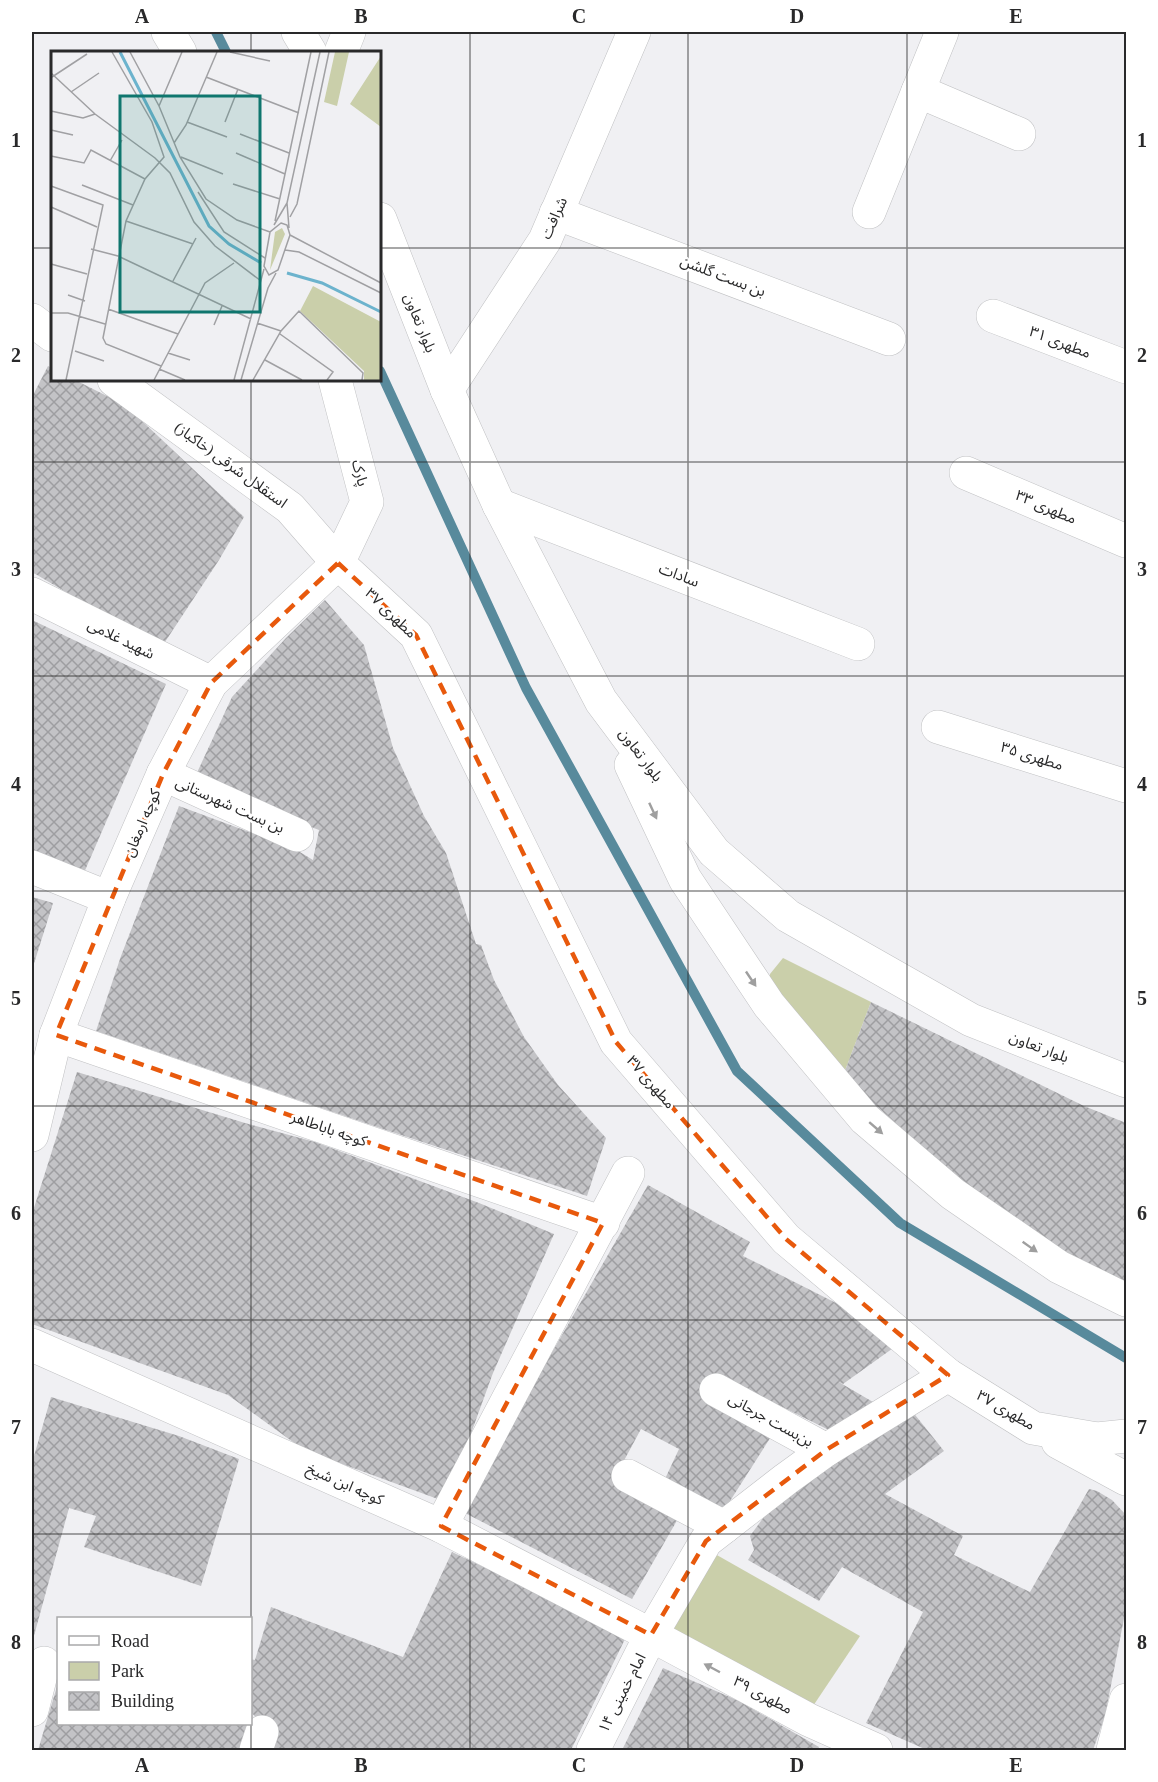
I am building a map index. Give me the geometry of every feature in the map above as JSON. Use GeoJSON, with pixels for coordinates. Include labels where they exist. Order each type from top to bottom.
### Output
{"type":"FeatureCollection","features":[{"type":"Feature","properties":{"kind":"street"},"geometry":{"type":"LineString","coordinates":[[168,32],[179,51]]}},
{"type":"Feature","properties":{"kind":"street"},"geometry":{"type":"LineString","coordinates":[[298,32],[309,51]]}},
{"type":"Feature","properties":{"kind":"street"},"geometry":{"type":"LineString","coordinates":[[340,51],[349,32]]}},
{"type":"Feature","properties":{"kind":"street","name":"شرافت"},"geometry":{"type":"LineString","coordinates":[[447,390],[545,240],[634,32]]}},
{"type":"Feature","properties":{"kind":"street"},"geometry":{"type":"LineString","coordinates":[[869,212],[942,32]]}},
{"type":"Feature","properties":{"kind":"street"},"geometry":{"type":"LineString","coordinates":[[918,91],[1019,134]]}},
{"type":"Feature","properties":{"kind":"street","name":"بن بست گلشن"},"geometry":{"type":"LineString","coordinates":[[556,213],[889,339]]}},
{"type":"Feature","properties":{"kind":"street","name":"بلوار تعاون"},"geometry":{"type":"LineString","coordinates":[[381,222],[447,390],[499,505],[601,701],[714,852],[788,916],[971,1020],[1126,1081]]}},
{"type":"Feature","properties":{"kind":"street","name":"مطهری ۳۱"},"geometry":{"type":"LineString","coordinates":[[993,316],[1126,367]]}},
{"type":"Feature","properties":{"kind":"street"},"geometry":{"type":"LineString","coordinates":[[32,320],[51,334]]}},
{"type":"Feature","properties":{"kind":"street","name":"استقلال شرقی (خاکباز)"},"geometry":{"type":"LineString","coordinates":[[115,381],[290,508],[338,563]]}},
{"type":"Feature","properties":{"kind":"street","name":"پارک"},"geometry":{"type":"LineString","coordinates":[[335,381],[367,502],[338,563]]}},
{"type":"Feature","properties":{"kind":"street","name":"مطهری ۳۳"},"geometry":{"type":"LineString","coordinates":[[966,473],[1126,541]]}},
{"type":"Feature","properties":{"kind":"street","name":"سادات"},"geometry":{"type":"LineString","coordinates":[[499,505],[858,644]]}},
{"type":"Feature","properties":{"kind":"street","name":"کوچه ارمغان"},"geometry":{"type":"LineString","coordinates":[[32,1135],[56,1035],[109,898],[163,774],[211,683],[338,563]]}},
{"type":"Feature","properties":{"kind":"street","name":"مطهری ۳۷"},"geometry":{"type":"LineString","coordinates":[[338,563],[416,635],[616,1042],[786,1239],[948,1375],[1033,1428],[1097,1439],[1126,1436]]}},
{"type":"Feature","properties":{"kind":"street","name":"شهید غلامی"},"geometry":{"type":"LineString","coordinates":[[32,594],[211,683]]}},
{"type":"Feature","properties":{"kind":"street"},"geometry":{"type":"LineString","coordinates":[[601,701],[685,879],[769,1005],[865,1119],[953,1194],[1059,1267],[1126,1300]]}},
{"type":"Feature","properties":{"kind":"street","name":"مطهری ۳۵"},"geometry":{"type":"LineString","coordinates":[[938,727],[1126,786]]}},
{"type":"Feature","properties":{"kind":"street","name":"بن بست شهرستانی"},"geometry":{"type":"LineString","coordinates":[[163,774],[297,835]]}},
{"type":"Feature","properties":{"kind":"street"},"geometry":{"type":"LineString","coordinates":[[32,867],[109,898]]}},
{"type":"Feature","properties":{"kind":"street","name":"کوچه باباطاهر"},"geometry":{"type":"LineString","coordinates":[[56,1035],[603,1224]]}},
{"type":"Feature","properties":{"kind":"street"},"geometry":{"type":"LineString","coordinates":[[441,1526],[628,1173]]}},
{"type":"Feature","properties":{"kind":"street","name":"کوچه ابن شیخ"},"geometry":{"type":"LineString","coordinates":[[32,1345],[441,1526],[651,1635]]}},
{"type":"Feature","properties":{"kind":"street","name":"امام خمینی ۱۴"},"geometry":{"type":"LineString","coordinates":[[593,1750],[651,1635],[706,1541],[826,1450],[948,1375]]}},
{"type":"Feature","properties":{"kind":"street","name":"بن‌بست جرجانی"},"geometry":{"type":"LineString","coordinates":[[716,1390],[826,1450]]}},
{"type":"Feature","properties":{"kind":"street"},"geometry":{"type":"LineString","coordinates":[[1033,1428],[1126,1479]]}},
{"type":"Feature","properties":{"kind":"street"},"geometry":{"type":"LineString","coordinates":[[628,1476],[724,1527]]}},
{"type":"Feature","properties":{"kind":"street","name":"مطهری ۳۹"},"geometry":{"type":"LineString","coordinates":[[651,1635],[809,1720],[843,1744],[876,1750]]}},
{"type":"Feature","properties":{"kind":"street"},"geometry":{"type":"LineString","coordinates":[[32,1710],[44,1663]]}},
{"type":"Feature","properties":{"kind":"street"},"geometry":{"type":"LineString","coordinates":[[1113,1750],[1126,1700]]}},
{"type":"Feature","properties":{"kind":"highlighted area"},"geometry":{"type":"Polygon","coordinates":[[[338,563],[416,635],[616,1042],[786,1239],[948,1375],[826,1450],[706,1541],[651,1635],[441,1526],[603,1223],[56,1035],[163,774],[211,683],[338,563]]]}},
{"type":"Feature","properties":{"kind":"green space"},"geometry":{"type":"Polygon","coordinates":[[[783,958],[871,1002],[843,1076],[767,990],[770,974],[783,958]]]}},
{"type":"Feature","properties":{"kind":"green space"},"geometry":{"type":"Polygon","coordinates":[[[708,1550],[860,1636],[809,1712],[659,1634],[708,1550]]]}},
{"type":"Feature","properties":{"kind":"building"},"geometry":{"type":"Polygon","coordinates":[[[48,366],[51,368],[51,381],[77,381],[125,405],[244,517],[219,560],[161,648],[32,572],[32,397],[48,366]]]}},
{"type":"Feature","properties":{"kind":"building"},"geometry":{"type":"Polygon","coordinates":[[[325,600],[364,645],[393,748],[424,816],[446,853],[476,944],[481,945],[494,980],[524,1037],[558,1085],[606,1138],[587,1196],[96,1031],[121,956],[179,806],[295,849],[313,860],[319,830],[264,809],[195,777],[232,697],[286,638],[325,600]]]}},
{"type":"Feature","properties":{"kind":"building"},"geometry":{"type":"Polygon","coordinates":[[[32,620],[166,684],[83,875],[32,852],[32,620]]]}},
{"type":"Feature","properties":{"kind":"building"},"geometry":{"type":"Polygon","coordinates":[[[32,897],[53,903],[32,970],[32,897]]]}},
{"type":"Feature","properties":{"kind":"building"},"geometry":{"type":"Polygon","coordinates":[[[871,1002],[1084,1106],[1126,1123],[1126,1293],[986,1204],[843,1076],[871,1002]]]}},
{"type":"Feature","properties":{"kind":"building"},"geometry":{"type":"Polygon","coordinates":[[[77,1072],[315,1142],[479,1203],[554,1234],[493,1373],[446,1502],[304,1450],[228,1395],[32,1324],[32,1214],[77,1072]]]}},
{"type":"Feature","properties":{"kind":"building"},"geometry":{"type":"Polygon","coordinates":[[[648,1185],[750,1242],[743,1256],[838,1304],[903,1341],[843,1384],[837,1381],[873,1402],[835,1433],[715,1374],[774,1432],[723,1512],[664,1481],[679,1449],[641,1429],[613,1481],[679,1517],[632,1599],[461,1511],[648,1185]]]}},
{"type":"Feature","properties":{"kind":"building"},"geometry":{"type":"Polygon","coordinates":[[[51,1397],[179,1436],[239,1459],[201,1586],[84,1547],[96,1516],[69,1508],[32,1643],[32,1463],[51,1397]]]}},
{"type":"Feature","properties":{"kind":"building"},"geometry":{"type":"Polygon","coordinates":[[[912,1411],[944,1451],[885,1494],[963,1536],[954,1555],[1030,1592],[1089,1489],[1112,1500],[1126,1515],[1126,1608],[1105,1716],[1093,1750],[927,1750],[866,1723],[923,1612],[842,1567],[819,1601],[748,1560],[754,1550],[750,1536],[777,1499],[912,1411]]]}},
{"type":"Feature","properties":{"kind":"building"},"geometry":{"type":"Polygon","coordinates":[[[452,1552],[627,1635],[571,1750],[273,1750],[276,1739],[252,1713],[252,1659],[255,1660],[271,1607],[403,1657],[452,1552]]]}},
{"type":"Feature","properties":{"kind":"building"},"geometry":{"type":"Polygon","coordinates":[[[663,1668],[739,1701],[819,1747],[818,1750],[622,1750],[663,1668]]]}},
{"type":"Feature","properties":{"kind":"building"},"geometry":{"type":"Polygon","coordinates":[[[57,1686],[57,1725],[247,1725],[239,1750],[38,1750],[57,1686]]]}},
{"type":"Feature","properties":{"kind":"waterway"},"geometry":{"type":"LineString","coordinates":[[216,32],[226,51]]}},
{"type":"Feature","properties":{"kind":"waterway"},"geometry":{"type":"LineString","coordinates":[[381,373],[526,688],[737,1071],[900,1223],[1126,1358]]}}]}
